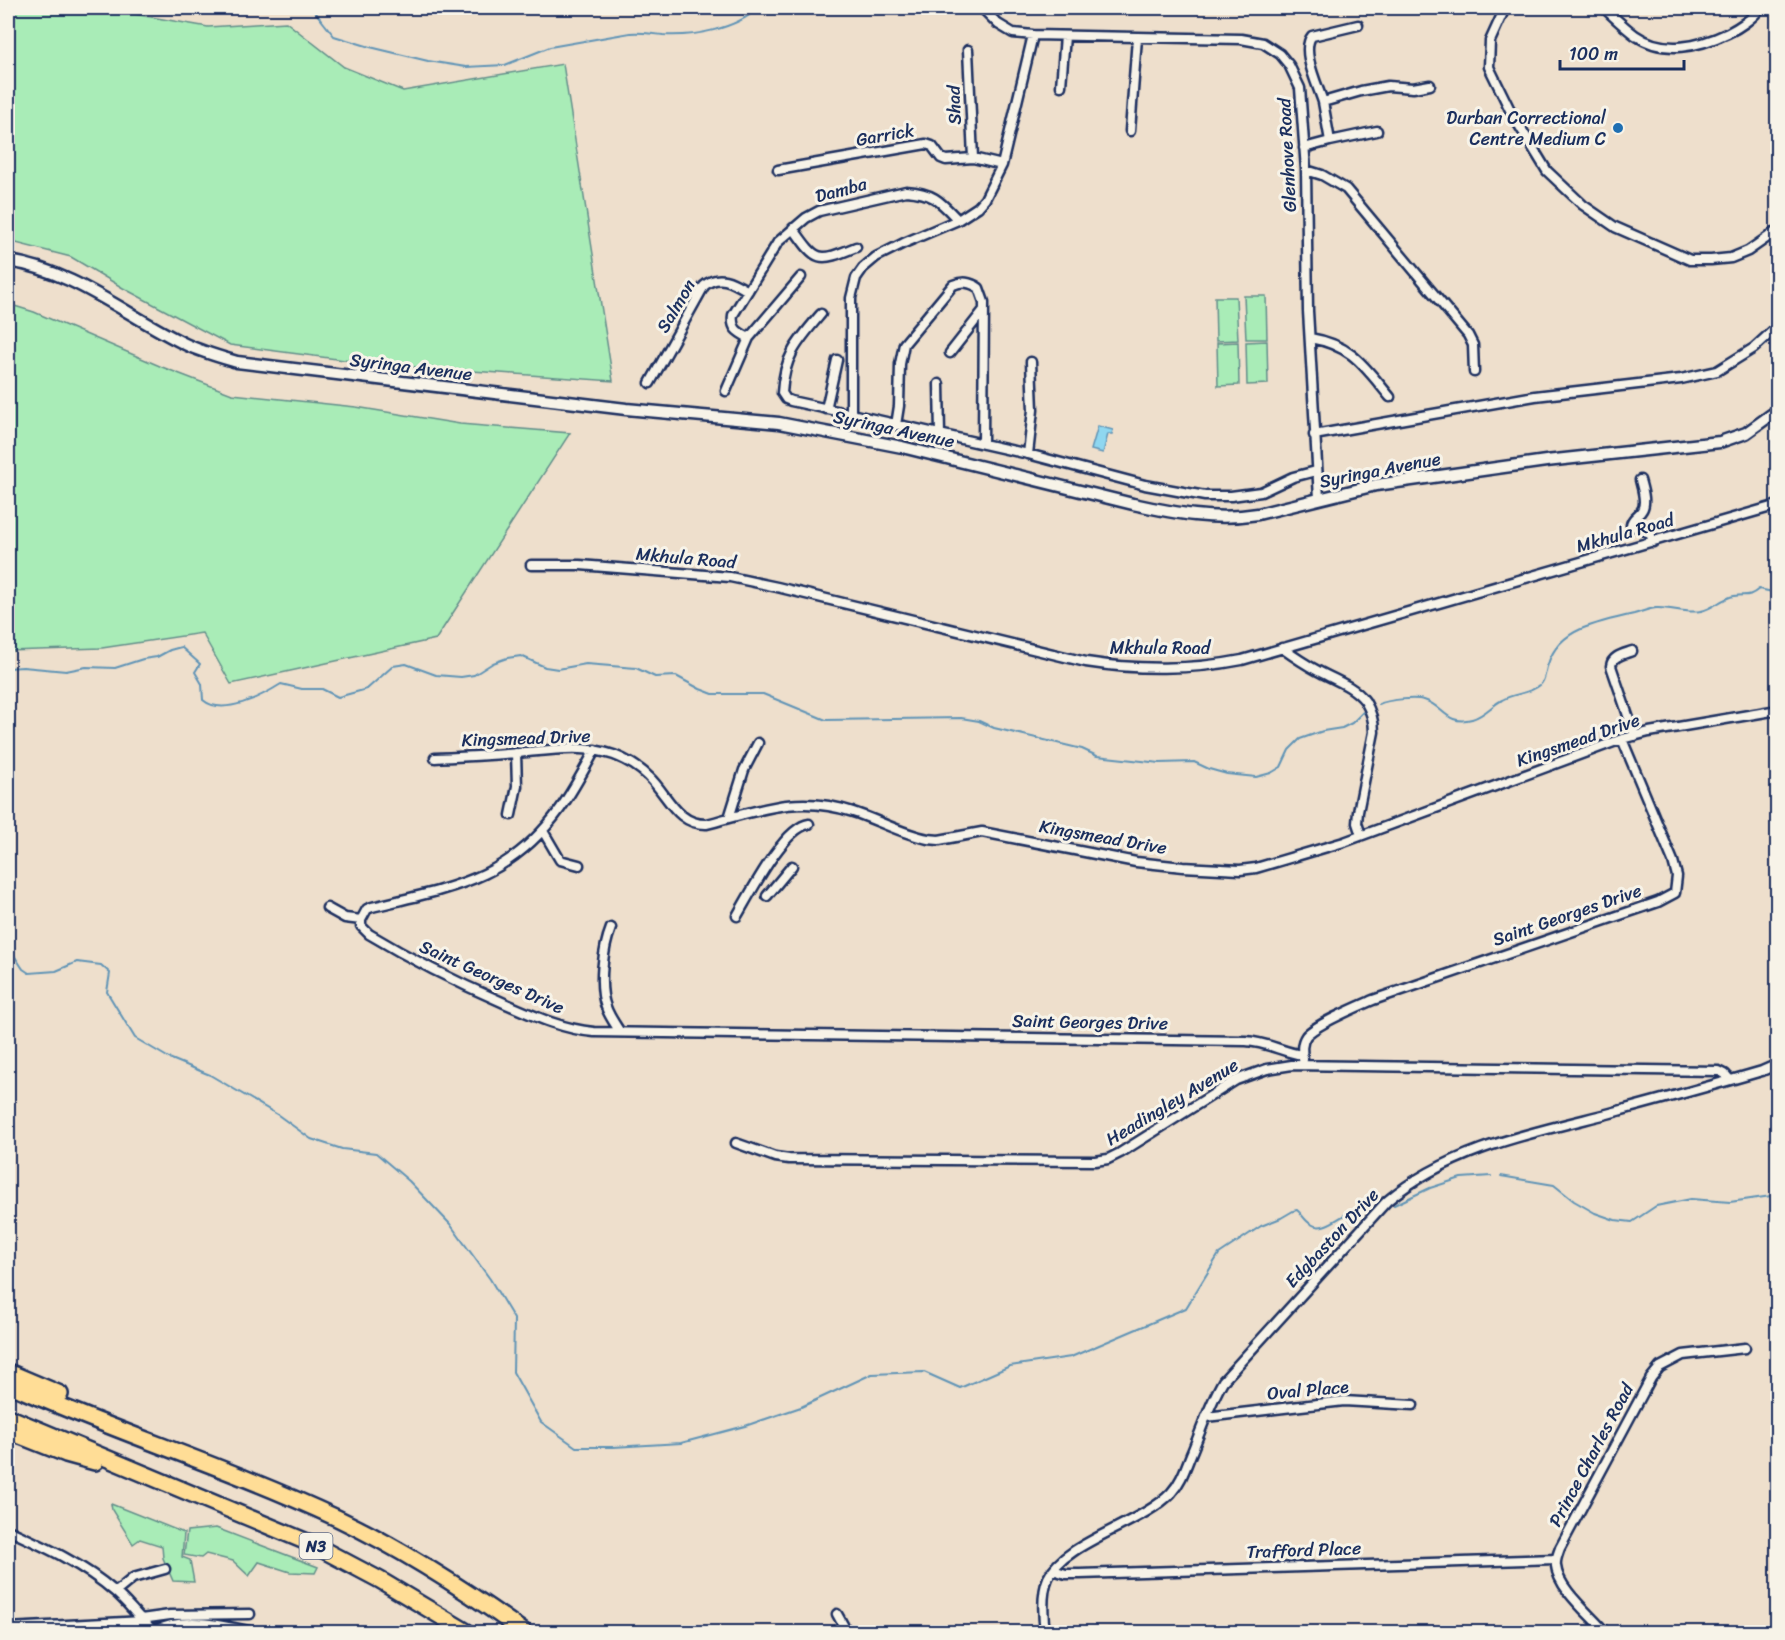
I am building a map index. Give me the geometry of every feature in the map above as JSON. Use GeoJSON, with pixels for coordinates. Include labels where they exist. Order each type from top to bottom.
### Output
{"type":"FeatureCollection","features":[{"type":"Feature","properties":{"kind":"highway"},"geometry":{"type":"LineString","coordinates":[[8,1372],[74,1401],[133,1434]]}},
{"type":"Feature","properties":{"kind":"highway","name":"N3"},"geometry":{"type":"LineString","coordinates":[[8,1384],[253,1481],[339,1519],[470,1594],[525,1632]]}},
{"type":"Feature","properties":{"kind":"highway","name":"N3"},"geometry":{"type":"LineString","coordinates":[[8,1417],[312,1544],[380,1580],[467,1632]]}},
{"type":"Feature","properties":{"kind":"highway"},"geometry":{"type":"LineString","coordinates":[[8,1431],[66,1454],[156,1479]]}},
{"type":"Feature","properties":{"kind":"street","name":"Glenhove Road"},"geometry":{"type":"LineString","coordinates":[[982,8],[998,24],[1013,33],[1241,39],[1263,43],[1280,54],[1293,70],[1300,88],[1306,170],[1310,338],[1318,498]]}},
{"type":"Feature","properties":{"kind":"street"},"geometry":{"type":"LineString","coordinates":[[1505,8],[1490,40],[1489,67],[1511,112],[1541,162],[1563,188],[1582,205],[1615,227],[1690,260],[1731,258],[1748,251],[1778,230]]}},
{"type":"Feature","properties":{"kind":"street"},"geometry":{"type":"LineString","coordinates":[[1604,8],[1637,36],[1655,43],[1680,48],[1716,38],[1735,29],[1757,13],[1760,8]]}},
{"type":"Feature","properties":{"kind":"street"},"geometry":{"type":"LineString","coordinates":[[1330,141],[1323,102],[1307,52],[1308,40],[1312,36],[1358,25]]}},
{"type":"Feature","properties":{"kind":"street"},"geometry":{"type":"LineString","coordinates":[[851,414],[851,298],[856,278],[863,268],[876,257],[958,220],[978,207],[984,199],[1002,165],[1033,35]]}},
{"type":"Feature","properties":{"kind":"street"},"geometry":{"type":"LineString","coordinates":[[1061,86],[1065,36]]}},
{"type":"Feature","properties":{"kind":"street"},"geometry":{"type":"LineString","coordinates":[[1130,131],[1137,38]]}},
{"type":"Feature","properties":{"kind":"street","name":"Shad"},"geometry":{"type":"LineString","coordinates":[[969,50],[973,158]]}},
{"type":"Feature","properties":{"kind":"street"},"geometry":{"type":"LineString","coordinates":[[1323,102],[1388,86],[1413,88],[1430,85]]}},
{"type":"Feature","properties":{"kind":"street"},"geometry":{"type":"LineString","coordinates":[[1304,148],[1377,131]]}},
{"type":"Feature","properties":{"kind":"street","name":"Garrick"},"geometry":{"type":"LineString","coordinates":[[778,171],[926,144],[932,146],[941,158],[946,160],[973,158],[1002,165]]}},
{"type":"Feature","properties":{"kind":"street"},"geometry":{"type":"LineString","coordinates":[[1306,170],[1322,175],[1346,189],[1449,311],[1473,345],[1474,372]]}},
{"type":"Feature","properties":{"kind":"street","name":"Damba"},"geometry":{"type":"LineString","coordinates":[[749,338],[737,331],[731,323],[732,315],[778,242],[793,228],[819,211],[906,191],[933,196],[940,200],[958,220]]}},
{"type":"Feature","properties":{"kind":"street"},"geometry":{"type":"LineString","coordinates":[[793,228],[816,256],[831,258],[856,247]]}},
{"type":"Feature","properties":{"kind":"street","name":"Syringa Avenue"},"geometry":{"type":"LineString","coordinates":[[8,261],[60,277],[185,344],[237,362],[626,409],[779,423],[902,447],[1133,504],[1194,516],[1239,517],[1278,510],[1376,485],[1457,473],[1720,442],[1746,433],[1778,410]]}},
{"type":"Feature","properties":{"kind":"street"},"geometry":{"type":"LineString","coordinates":[[726,391],[749,338],[801,277]]}},
{"type":"Feature","properties":{"kind":"street","name":"Salmon"},"geometry":{"type":"LineString","coordinates":[[650,383],[708,283],[714,279],[729,280],[748,291]]}},
{"type":"Feature","properties":{"kind":"street"},"geometry":{"type":"LineString","coordinates":[[896,425],[900,406],[901,352],[904,344],[953,285],[967,282],[979,288],[983,297],[983,444]]}},
{"type":"Feature","properties":{"kind":"street"},"geometry":{"type":"LineString","coordinates":[[950,354],[984,311]]}},
{"type":"Feature","properties":{"kind":"street"},"geometry":{"type":"LineString","coordinates":[[821,314],[791,351],[785,370],[782,393],[786,399],[1028,454],[1145,485],[1205,496],[1231,496],[1261,492],[1293,477],[1316,471]]}},
{"type":"Feature","properties":{"kind":"street"},"geometry":{"type":"LineString","coordinates":[[1314,435],[1535,396],[1681,379],[1717,371],[1754,348],[1778,326]]}},
{"type":"Feature","properties":{"kind":"street"},"geometry":{"type":"LineString","coordinates":[[1310,338],[1333,343],[1352,354],[1390,397]]}},
{"type":"Feature","properties":{"kind":"street"},"geometry":{"type":"LineString","coordinates":[[826,409],[837,360]]}},
{"type":"Feature","properties":{"kind":"street"},"geometry":{"type":"LineString","coordinates":[[1028,454],[1033,410],[1031,362]]}},
{"type":"Feature","properties":{"kind":"street"},"geometry":{"type":"LineString","coordinates":[[939,384],[940,435]]}},
{"type":"Feature","properties":{"kind":"street"},"geometry":{"type":"LineString","coordinates":[[1640,480],[1644,506],[1632,519],[1631,525],[1650,533],[1653,542]]}},
{"type":"Feature","properties":{"kind":"street","name":"Mkhula Road"},"geometry":{"type":"LineString","coordinates":[[531,565],[580,565],[730,577],[777,586],[1096,664],[1216,665],[1482,589],[1566,568],[1778,505]]}},
{"type":"Feature","properties":{"kind":"street"},"geometry":{"type":"LineString","coordinates":[[1282,648],[1297,659],[1353,690],[1370,711],[1374,721],[1374,732],[1358,812],[1357,823],[1361,835]]}},
{"type":"Feature","properties":{"kind":"street"},"geometry":{"type":"LineString","coordinates":[[1632,651],[1616,657],[1612,660],[1611,666],[1635,736]]}},
{"type":"Feature","properties":{"kind":"street","name":"Kingsmead Drive"},"geometry":{"type":"LineString","coordinates":[[435,759],[568,749],[595,750],[634,764],[650,778],[674,808],[691,823],[707,824],[778,805],[804,803],[852,812],[928,839],[939,840],[982,832],[1136,862],[1183,867],[1256,868],[1313,852],[1635,736],[1778,710]]}},
{"type":"Feature","properties":{"kind":"street","name":"Saint Georges Drive"},"geometry":{"type":"LineString","coordinates":[[361,920],[361,926],[369,934],[405,956],[454,981],[573,1030],[1246,1041],[1302,1054],[1302,1043],[1309,1033],[1372,1000],[1658,902],[1675,892],[1677,876],[1673,861],[1622,740]]}},
{"type":"Feature","properties":{"kind":"street"},"geometry":{"type":"LineString","coordinates":[[729,818],[744,770],[758,743]]}},
{"type":"Feature","properties":{"kind":"street"},"geometry":{"type":"LineString","coordinates":[[568,749],[583,756],[583,771]]}},
{"type":"Feature","properties":{"kind":"street"},"geometry":{"type":"LineString","coordinates":[[327,908],[345,918],[361,920],[367,909],[372,907],[458,885],[489,873],[529,845],[543,831],[561,808],[595,750]]}},
{"type":"Feature","properties":{"kind":"street"},"geometry":{"type":"LineString","coordinates":[[511,815],[517,786],[516,753]]}},
{"type":"Feature","properties":{"kind":"street"},"geometry":{"type":"LineString","coordinates":[[583,771],[600,757],[615,756]]}},
{"type":"Feature","properties":{"kind":"street"},"geometry":{"type":"LineString","coordinates":[[737,916],[786,840],[800,826],[809,824]]}},
{"type":"Feature","properties":{"kind":"street"},"geometry":{"type":"LineString","coordinates":[[543,831],[560,860],[579,865]]}},
{"type":"Feature","properties":{"kind":"street"},"geometry":{"type":"LineString","coordinates":[[767,896],[792,866]]}},
{"type":"Feature","properties":{"kind":"street"},"geometry":{"type":"LineString","coordinates":[[611,928],[604,944],[604,994],[605,1005],[620,1032]]}},
{"type":"Feature","properties":{"kind":"street"},"geometry":{"type":"LineString","coordinates":[[1302,1054],[1304,1065]]}},
{"type":"Feature","properties":{"kind":"street","name":"Headingley Avenue"},"geometry":{"type":"LineString","coordinates":[[736,1143],[776,1157],[789,1159],[1095,1161],[1108,1159],[1120,1153],[1236,1080],[1267,1069],[1304,1065],[1719,1071],[1730,1080]]}},
{"type":"Feature","properties":{"kind":"street","name":"Edgbaston Drive"},"geometry":{"type":"LineString","coordinates":[[1053,1570],[1072,1552],[1147,1512],[1172,1492],[1182,1478],[1213,1397],[1222,1381],[1387,1201],[1402,1188],[1455,1161],[1502,1141],[1778,1065]]}},
{"type":"Feature","properties":{"kind":"street","name":"Prince Charles Road"},"geometry":{"type":"LineString","coordinates":[[1556,1559],[1646,1388],[1660,1367],[1671,1359],[1683,1355],[1745,1348]]}},
{"type":"Feature","properties":{"kind":"street","name":"Oval Place"},"geometry":{"type":"LineString","coordinates":[[1206,1417],[1344,1401],[1413,1405]]}},
{"type":"Feature","properties":{"kind":"street"},"geometry":{"type":"LineString","coordinates":[[8,1530],[59,1554],[90,1573],[116,1592],[152,1632],[174,1624],[189,1623],[224,1626],[253,1632]]}},
{"type":"Feature","properties":{"kind":"street"},"geometry":{"type":"LineString","coordinates":[[1556,1559],[1558,1576],[1567,1590],[1605,1632]]}},
{"type":"Feature","properties":{"kind":"street","name":"Trafford Place"},"geometry":{"type":"LineString","coordinates":[[1053,1570],[1066,1574],[1080,1574],[1556,1559]]}},
{"type":"Feature","properties":{"kind":"street"},"geometry":{"type":"LineString","coordinates":[[116,1592],[125,1582],[133,1578],[165,1569]]}},
{"type":"Feature","properties":{"kind":"street"},"geometry":{"type":"LineString","coordinates":[[1045,1632],[1044,1599],[1048,1578],[1053,1570]]}},
{"type":"Feature","properties":{"kind":"street"},"geometry":{"type":"LineString","coordinates":[[8,1629],[142,1620],[170,1615],[250,1614]]}},
{"type":"Feature","properties":{"kind":"street"},"geometry":{"type":"LineString","coordinates":[[837,1614],[847,1632]]}},
{"type":"Feature","properties":{"kind":"green space"},"geometry":{"type":"Polygon","coordinates":[[[8,8],[121,8],[134,14],[208,27],[286,22],[344,67],[403,91],[563,64],[613,381],[375,364],[230,345],[123,288],[71,257],[8,241],[8,8]]]}},
{"type":"Feature","properties":{"kind":"green space"},"geometry":{"type":"Polygon","coordinates":[[[1244,296],[1266,296],[1267,339],[1246,339],[1244,296]]]}},
{"type":"Feature","properties":{"kind":"green space"},"geometry":{"type":"Polygon","coordinates":[[[1215,297],[1236,297],[1238,340],[1216,341],[1215,297]]]}},
{"type":"Feature","properties":{"kind":"green space"},"geometry":{"type":"Polygon","coordinates":[[[8,304],[34,312],[162,367],[232,394],[356,407],[460,424],[570,433],[436,639],[231,684],[202,633],[102,648],[8,651],[8,304]]]}},
{"type":"Feature","properties":{"kind":"green space"},"geometry":{"type":"Polygon","coordinates":[[[1267,341],[1268,384],[1247,385],[1246,342],[1267,341]]]}},
{"type":"Feature","properties":{"kind":"green space"},"geometry":{"type":"Polygon","coordinates":[[[1238,342],[1239,385],[1218,386],[1217,343],[1238,342]]]}},
{"type":"Feature","properties":{"kind":"green space"},"geometry":{"type":"Polygon","coordinates":[[[111,1504],[184,1533],[182,1557],[190,1560],[194,1582],[173,1581],[163,1558],[162,1546],[140,1539],[133,1544],[112,1510],[111,1504]]]}},
{"type":"Feature","properties":{"kind":"green space"},"geometry":{"type":"Polygon","coordinates":[[[216,1528],[318,1567],[315,1573],[290,1572],[259,1562],[249,1576],[233,1561],[206,1554],[201,1558],[184,1555],[187,1531],[216,1528]]]}},
{"type":"Feature","properties":{"kind":"green space"},"geometry":{"type":"Polygon","coordinates":[[[144,1624],[149,1632],[8,1632],[144,1624]]]}},
{"type":"Feature","properties":{"kind":"water"},"geometry":{"type":"Polygon","coordinates":[[[1098,426],[1113,430],[1112,434],[1108,434],[1103,453],[1091,450],[1098,426]]]}},
{"type":"Feature","properties":{"kind":"waterway"},"geometry":{"type":"LineString","coordinates":[[312,8],[334,36],[428,61],[466,67],[505,65],[550,47],[630,33],[663,35],[700,33],[738,21],[758,8]]}},
{"type":"Feature","properties":{"kind":"waterway"},"geometry":{"type":"LineString","coordinates":[[1379,704],[1401,699],[1420,699],[1431,703],[1456,720],[1472,719],[1502,700],[1540,685],[1556,648],[1570,635],[1581,629],[1656,608],[1701,611],[1730,597],[1749,595],[1759,589],[1777,593]]}},
{"type":"Feature","properties":{"kind":"waterway"},"geometry":{"type":"LineString","coordinates":[[8,668],[66,671],[86,667],[115,668],[157,657],[181,647],[200,664],[195,672],[202,684],[203,700],[211,705],[231,706],[253,699],[281,684],[302,689],[322,689],[338,697],[367,689],[393,666],[406,664],[436,675],[461,677],[474,675],[493,663],[507,658],[521,656],[545,667],[558,669],[586,664],[636,668],[655,677],[676,676],[713,694],[763,694],[826,720],[961,718],[1082,749],[1097,756],[1160,763],[1194,762],[1227,774],[1256,777],[1271,773],[1281,767],[1289,750],[1300,739],[1323,731],[1342,728],[1352,723],[1363,712]]}},
{"type":"Feature","properties":{"kind":"waterway"},"geometry":{"type":"LineString","coordinates":[[8,946],[23,969],[29,973],[56,971],[77,962],[101,965],[110,973],[107,992],[135,1038],[169,1058],[210,1075],[278,1115],[311,1139],[342,1149],[376,1153],[409,1181],[450,1224],[490,1279],[514,1319],[513,1372],[541,1422],[576,1447],[681,1443],[745,1426],[801,1407],[872,1374],[924,1372],[960,1388],[1010,1366],[1071,1357],[1186,1308],[1219,1254],[1261,1226],[1297,1210],[1311,1224],[1324,1226],[1352,1211],[1369,1207]]}},
{"type":"Feature","properties":{"kind":"waterway"},"geometry":{"type":"LineString","coordinates":[[1394,1205],[1430,1188],[1461,1178],[1491,1176]]}},
{"type":"Feature","properties":{"kind":"waterway"},"geometry":{"type":"LineString","coordinates":[[1501,1176],[1554,1185],[1574,1201],[1595,1213],[1615,1220],[1632,1222],[1656,1206],[1691,1199],[1730,1202],[1778,1195]]}},
{"type":"Feature","properties":{"kind":"place","name":"Durban Correctional Centre Medium C"},"geometry":{"type":"Point","coordinates":[1618,128]}}]}
